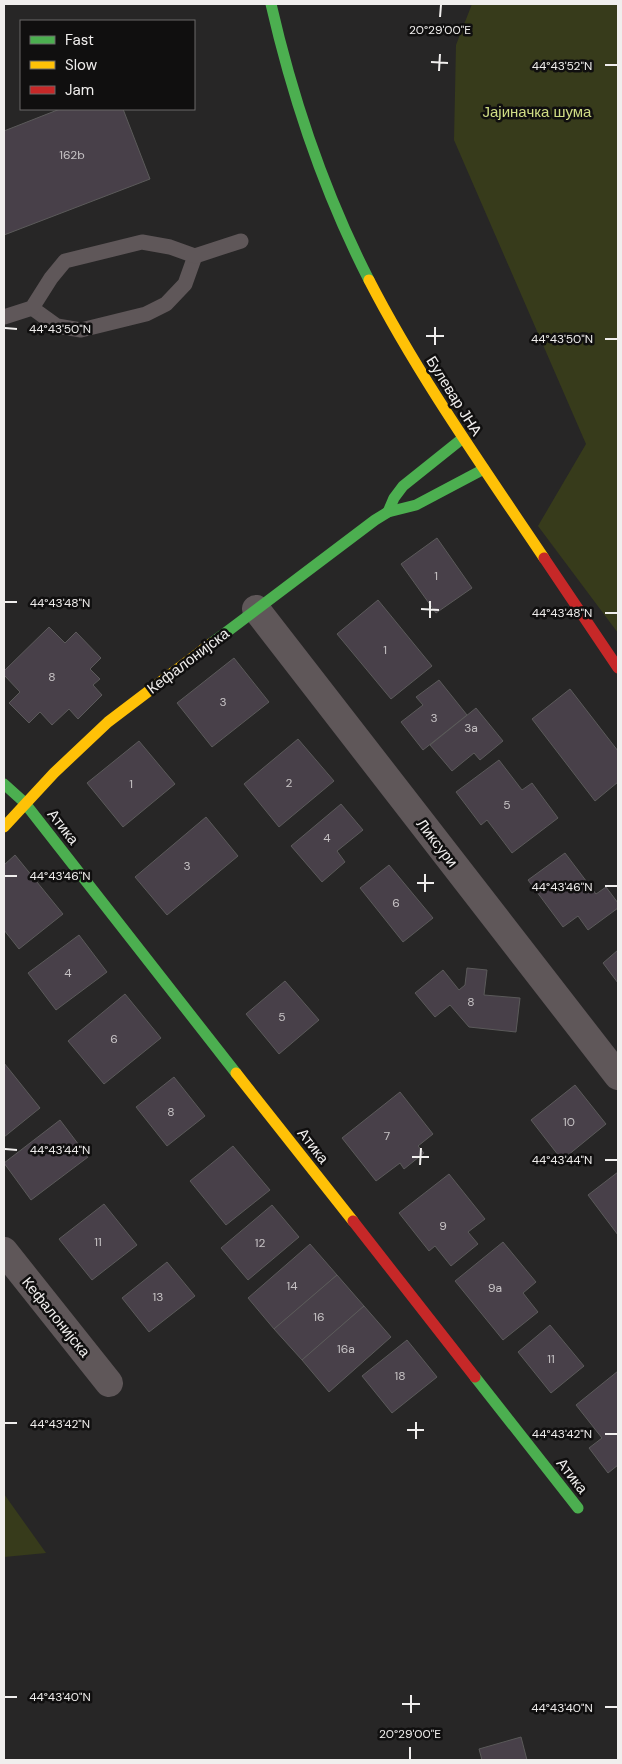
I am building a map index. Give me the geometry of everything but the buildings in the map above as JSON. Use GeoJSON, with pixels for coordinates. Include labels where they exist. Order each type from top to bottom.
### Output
{"type":"FeatureCollection","features":[{"type":"Feature","properties":{"kind":"street","name":"Булевар ЈНА"},"geometry":{"type":"LineString","coordinates":[[271,4],[286,65],[310,143],[340,218],[380,301],[463,438],[618,668]]}},
{"type":"Feature","properties":{"kind":"street","name":"Кефалонијска"},"geometry":{"type":"LineString","coordinates":[[388,512],[394,498],[403,486],[463,438]]}},
{"type":"Feature","properties":{"kind":"street","name":"Кефалонијска"},"geometry":{"type":"LineString","coordinates":[[4,827],[24,802],[67,758],[108,722],[375,520],[388,512],[416,505],[484,469]]}},
{"type":"Feature","properties":{"kind":"street","name":"Ликсури"},"geometry":{"type":"LineString","coordinates":[[256,610],[618,1076]]}},
{"type":"Feature","properties":{"kind":"street","name":"Атика"},"geometry":{"type":"LineString","coordinates":[[4,784],[24,802],[578,1508]]}},
{"type":"Feature","properties":{"kind":"street","name":"Кефалонијска"},"geometry":{"type":"LineString","coordinates":[[4,1251],[109,1383]]}},
{"type":"Feature","properties":{"kind":"lane"},"geometry":{"type":"LineString","coordinates":[[4,317],[32,308],[51,278],[65,261],[142,242],[170,247],[195,256],[242,241]]}},
{"type":"Feature","properties":{"kind":"lane"},"geometry":{"type":"LineString","coordinates":[[32,308],[57,326],[81,330],[146,314],[166,304],[185,284],[195,256]]}},
{"type":"Feature","properties":{"kind":"green space","name":"Јајиначка шума"},"geometry":{"type":"Polygon","coordinates":[[[472,4],[618,4],[618,633],[538,526],[586,444],[454,140],[456,45],[472,4]]]}},
{"type":"Feature","properties":{"kind":"green space"},"geometry":{"type":"Polygon","coordinates":[[[4,1494],[46,1553],[4,1557],[4,1494]]]}},
{"type":"Feature","properties":{"kind":"traffic: fast"},"geometry":{"type":"LineString","coordinates":[[271,4],[289,75],[311,145],[338,213],[369,280]]}},
{"type":"Feature","properties":{"kind":"traffic: fast"},"geometry":{"type":"LineString","coordinates":[[388,512],[394,498],[403,486],[463,438]]}},
{"type":"Feature","properties":{"kind":"traffic: fast"},"geometry":{"type":"LineString","coordinates":[[212,643],[375,520],[388,512],[416,505],[484,469]]}},
{"type":"Feature","properties":{"kind":"traffic: fast"},"geometry":{"type":"LineString","coordinates":[[4,784],[24,802],[236,1073]]}},
{"type":"Feature","properties":{"kind":"traffic: fast"},"geometry":{"type":"LineString","coordinates":[[475,1377],[578,1508]]}},
{"type":"Feature","properties":{"kind":"traffic: slow"},"geometry":{"type":"LineString","coordinates":[[369,280],[430,387],[544,558]]}},
{"type":"Feature","properties":{"kind":"traffic: slow"},"geometry":{"type":"LineString","coordinates":[[4,827],[54,773],[108,722],[212,643]]}},
{"type":"Feature","properties":{"kind":"traffic: slow"},"geometry":{"type":"LineString","coordinates":[[236,1073],[353,1221]]}},
{"type":"Feature","properties":{"kind":"traffic: jam"},"geometry":{"type":"LineString","coordinates":[[544,558],[618,668]]}},
{"type":"Feature","properties":{"kind":"traffic: jam"},"geometry":{"type":"LineString","coordinates":[[353,1221],[475,1377]]}}]}
